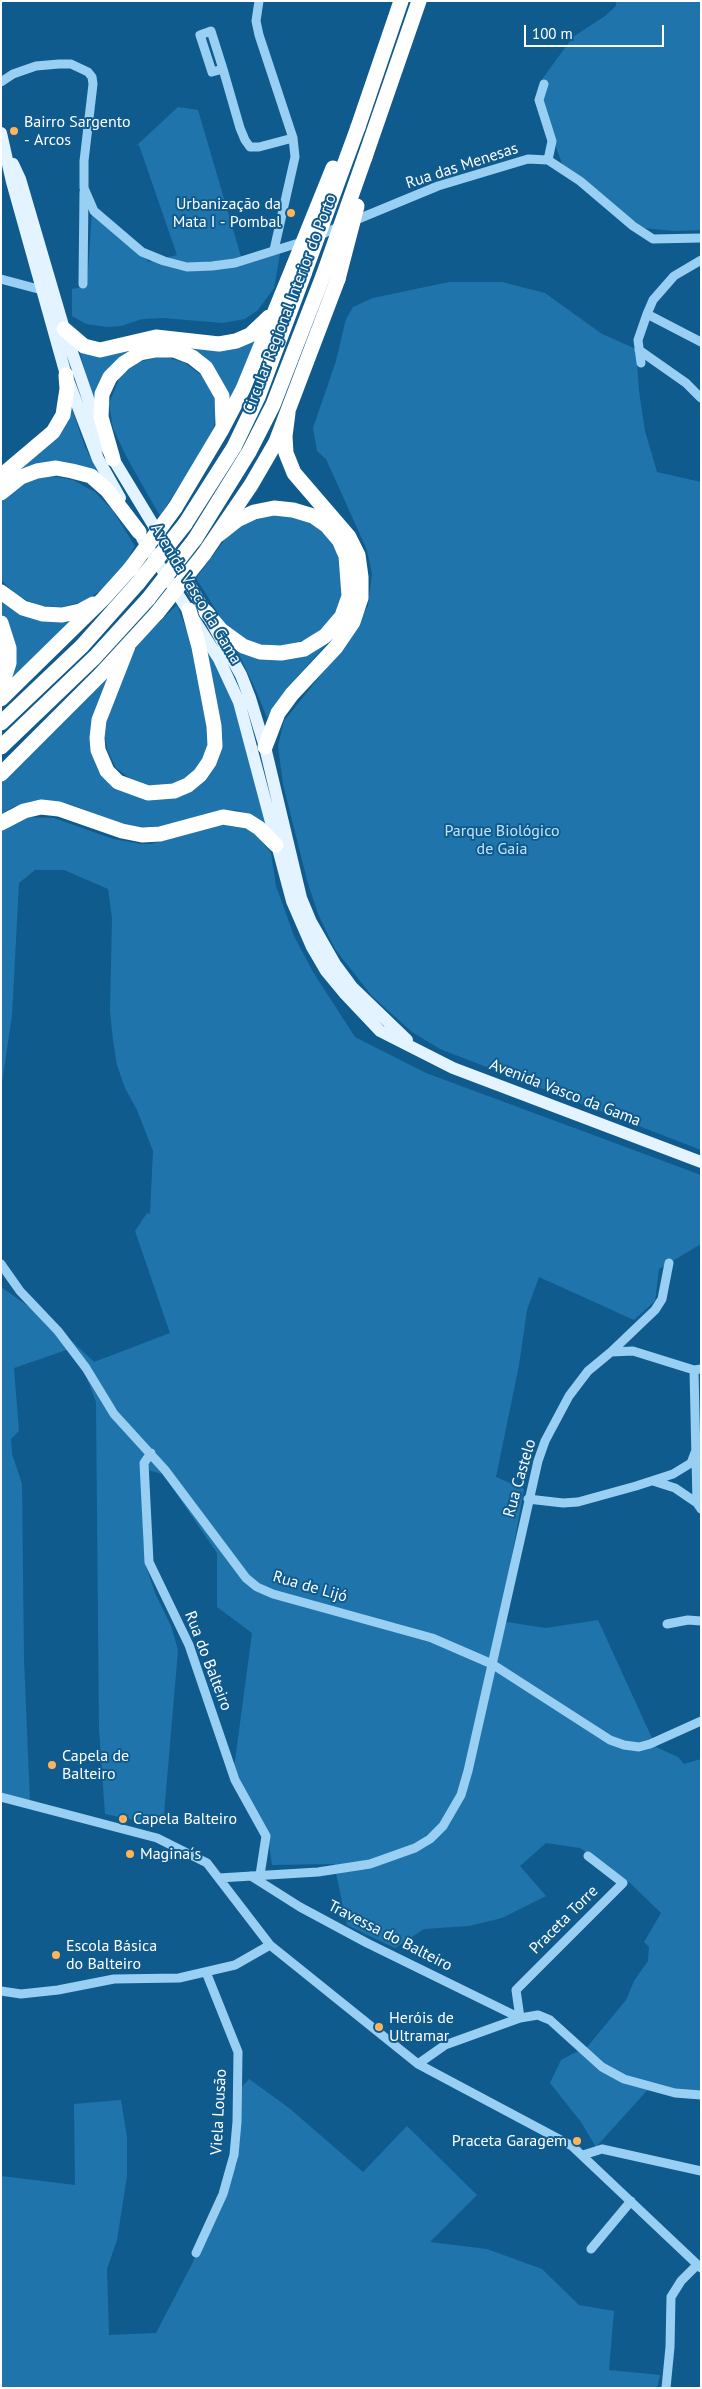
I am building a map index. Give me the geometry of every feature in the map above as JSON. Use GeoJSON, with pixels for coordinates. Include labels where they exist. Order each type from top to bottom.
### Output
{"type":"FeatureCollection","features":[{"type":"Feature","properties":{"kind":"highway","name":"Circular Regional Interior do Porto"},"geometry":{"type":"LineString","coordinates":[[1,724],[82,646],[138,583],[185,524],[234,448],[258,397],[304,274],[358,127],[401,1]]}},
{"type":"Feature","properties":{"kind":"highway","name":"Circular Regional Interior do Porto"},"geometry":{"type":"LineString","coordinates":[[1,747],[95,657],[148,598],[194,538],[249,452],[273,405],[322,276],[419,1]]}},
{"type":"Feature","properties":{"kind":"highway"},"geometry":{"type":"LineString","coordinates":[[1,699],[103,599],[130,569],[175,508],[222,431],[243,389],[344,143],[358,127]]}},
{"type":"Feature","properties":{"kind":"highway"},"geometry":{"type":"LineString","coordinates":[[1,774],[128,646],[157,613],[218,535],[276,442],[338,279],[355,212],[367,176],[365,158]]}},
{"type":"Feature","properties":{"kind":"highway"},"geometry":{"type":"LineString","coordinates":[[64,329],[84,346],[100,350],[156,337],[219,344],[236,341],[250,335],[275,310]]}},
{"type":"Feature","properties":{"kind":"highway"},"geometry":{"type":"LineString","coordinates":[[112,459],[101,417],[102,394],[110,377],[124,363],[140,353],[156,350],[174,350],[192,356],[206,368],[216,381],[222,396],[224,420],[222,431]]}},
{"type":"Feature","properties":{"kind":"highway"},"geometry":{"type":"LineString","coordinates":[[1,476],[53,432],[63,415],[67,389],[66,375]]}},
{"type":"Feature","properties":{"kind":"highway"},"geometry":{"type":"LineString","coordinates":[[265,747],[278,714],[292,694],[336,647],[353,622],[361,598],[358,555],[349,538],[294,473],[286,453],[285,436],[288,413]]}},
{"type":"Feature","properties":{"kind":"highway"},"geometry":{"type":"LineString","coordinates":[[1,493],[21,477],[37,471],[56,468],[91,476],[108,490],[138,532]]}},
{"type":"Feature","properties":{"kind":"highway"},"geometry":{"type":"LineString","coordinates":[[206,612],[221,630],[243,646],[260,652],[281,653],[304,649],[325,636],[342,616],[349,596],[346,556],[339,540],[327,526],[313,516],[294,510],[254,512],[237,520],[218,535]]}},
{"type":"Feature","properties":{"kind":"highway"},"geometry":{"type":"LineString","coordinates":[[1,592],[24,608],[43,614],[62,615],[80,611],[103,599]]}},
{"type":"Feature","properties":{"kind":"highway"},"geometry":{"type":"LineString","coordinates":[[128,646],[99,720],[98,750],[107,771],[118,782],[148,794],[174,792],[188,785],[200,775],[209,762],[215,746],[211,708],[200,647],[189,610]]}},
{"type":"Feature","properties":{"kind":"highway"},"geometry":{"type":"LineString","coordinates":[[1,623],[9,648],[9,663],[1,688]]}},
{"type":"Feature","properties":{"kind":"highway"},"geometry":{"type":"LineString","coordinates":[[1,822],[24,811],[41,807],[59,809],[122,831],[142,835],[160,834],[223,816],[248,821],[259,828],[276,846]]}},
{"type":"Feature","properties":{"kind":"main road","name":"Avenida Vasco da Gama"},"geometry":{"type":"LineString","coordinates":[[1,133],[12,182],[66,375],[98,459],[138,532],[219,659],[239,702],[276,846],[295,909],[326,971],[380,1031],[418,1051],[453,1068],[701,1162]]}},
{"type":"Feature","properties":{"kind":"main road","name":"Avenida Vasco da Gama"},"geometry":{"type":"LineString","coordinates":[[5,148],[20,179],[64,329],[95,423],[112,459],[206,612],[241,675],[265,747],[292,866],[301,898],[311,922],[335,964],[352,987],[418,1051]]}},
{"type":"Feature","properties":{"kind":"street"},"geometry":{"type":"LineString","coordinates":[[259,1],[256,21],[259,35],[293,138],[295,158],[274,250]]}},
{"type":"Feature","properties":{"kind":"street"},"geometry":{"type":"LineString","coordinates":[[1,82],[13,74],[36,66],[71,64],[88,72],[92,77],[84,161],[83,284]]}},
{"type":"Feature","properties":{"kind":"street"},"geometry":{"type":"LineString","coordinates":[[222,69],[245,140],[250,147],[259,147],[293,138]]}},
{"type":"Feature","properties":{"kind":"street"},"geometry":{"type":"LineString","coordinates":[[1,72],[13,74]]}},
{"type":"Feature","properties":{"kind":"street"},"geometry":{"type":"LineString","coordinates":[[544,84],[539,100],[552,141],[548,160],[580,181],[633,226],[653,239],[701,238]]}},
{"type":"Feature","properties":{"kind":"street","name":"Rua das Menesas"},"geometry":{"type":"LineString","coordinates":[[84,188],[94,211],[142,252],[164,261],[187,267],[212,266],[235,263],[274,250],[289,248],[438,186],[528,159],[548,160]]}},
{"type":"Feature","properties":{"kind":"street"},"geometry":{"type":"LineString","coordinates":[[640,363],[638,340],[653,300],[674,276],[701,260]]}},
{"type":"Feature","properties":{"kind":"street"},"geometry":{"type":"LineString","coordinates":[[1,279],[42,290]]}},
{"type":"Feature","properties":{"kind":"street"},"geometry":{"type":"LineString","coordinates":[[647,314],[701,342]]}},
{"type":"Feature","properties":{"kind":"street"},"geometry":{"type":"LineString","coordinates":[[639,350],[686,383],[701,398]]}},
{"type":"Feature","properties":{"kind":"street","name":"Rua Castelo"},"geometry":{"type":"LineString","coordinates":[[219,1878],[325,1872],[370,1864],[392,1858],[430,1839],[443,1826],[460,1795],[478,1734],[492,1664],[504,1621],[528,1499],[541,1450],[569,1396],[588,1371],[655,1310],[662,1299],[669,1263]]}},
{"type":"Feature","properties":{"kind":"street","name":"Rua de Lijó"},"geometry":{"type":"LineString","coordinates":[[1,1264],[20,1291],[58,1331],[86,1368],[114,1414],[151,1453],[246,1578],[257,1587],[273,1594],[422,1634],[492,1664],[610,1740],[624,1745],[639,1746],[650,1744],[701,1721]]}},
{"type":"Feature","properties":{"kind":"street"},"geometry":{"type":"LineString","coordinates":[[611,1352],[633,1350],[697,1370],[696,1450],[699,1506]]}},
{"type":"Feature","properties":{"kind":"street"},"geometry":{"type":"LineString","coordinates":[[528,1499],[563,1503],[578,1502],[652,1481],[673,1474],[691,1463],[696,1450]]}},
{"type":"Feature","properties":{"kind":"street","name":"Rua do Balteiro"},"geometry":{"type":"LineString","coordinates":[[151,1453],[144,1463],[149,1562],[189,1645],[235,1780],[266,1836],[255,1876]]}},
{"type":"Feature","properties":{"kind":"street"},"geometry":{"type":"LineString","coordinates":[[652,1481],[675,1488],[699,1506]]}},
{"type":"Feature","properties":{"kind":"street"},"geometry":{"type":"LineString","coordinates":[[667,1624],[688,1620],[701,1621]]}},
{"type":"Feature","properties":{"kind":"street"},"geometry":{"type":"LineString","coordinates":[[1,1798],[157,1838],[202,1860],[219,1878],[270,1945],[418,2064],[557,2137],[583,2155],[699,2267],[681,2282],[671,2297],[670,2347],[666,2388]]}},
{"type":"Feature","properties":{"kind":"street","name":"Praceta Torre"},"geometry":{"type":"LineString","coordinates":[[520,2018],[516,1990],[623,1883],[588,1856]]}},
{"type":"Feature","properties":{"kind":"street","name":"Travessa do Balteiro"},"geometry":{"type":"LineString","coordinates":[[255,1876],[300,1907],[367,1943],[520,2018]]}},
{"type":"Feature","properties":{"kind":"street"},"geometry":{"type":"LineString","coordinates":[[1,1991],[21,1994],[58,1990],[114,1979],[179,1978],[243,1962],[270,1945]]}},
{"type":"Feature","properties":{"kind":"street","name":"Viela Lousão"},"geometry":{"type":"LineString","coordinates":[[196,2253],[223,2194],[234,2156],[236,2122],[238,2052],[206,1972]]}},
{"type":"Feature","properties":{"kind":"street"},"geometry":{"type":"LineString","coordinates":[[418,2064],[445,2045],[520,2018],[538,2015],[550,2020],[602,2067],[624,2079],[675,2093],[701,2095]]}},
{"type":"Feature","properties":{"kind":"street"},"geometry":{"type":"LineString","coordinates":[[583,2155],[602,2149],[701,2171]]}},
{"type":"Feature","properties":{"kind":"street"},"geometry":{"type":"LineString","coordinates":[[591,2249],[631,2201]]}},
{"type":"Feature","properties":{"kind":"green space"},"geometry":{"type":"Polygon","coordinates":[[[616,1],[701,1],[701,230],[674,231],[643,228],[563,166],[540,103],[540,82],[573,37],[605,16],[616,6],[616,1]]]}},
{"type":"Feature","properties":{"kind":"green space"},"geometry":{"type":"Polygon","coordinates":[[[178,107],[198,110],[242,260],[280,254],[274,288],[258,310],[245,319],[222,323],[163,318],[142,319],[121,326],[107,327],[86,324],[72,316],[72,289],[87,286],[92,212],[149,262],[177,255],[139,145],[136,146],[178,107]]]}},
{"type":"Feature","properties":{"kind":"green space","name":"Parque Biológico de Gaia"},"geometry":{"type":"Polygon","coordinates":[[[449,282],[502,282],[545,293],[602,334],[636,349],[639,391],[645,431],[657,472],[701,482],[701,1150],[440,1049],[412,1032],[372,996],[335,949],[318,914],[307,880],[283,784],[278,746],[284,721],[348,641],[368,606],[372,574],[367,550],[326,459],[317,451],[313,428],[336,361],[346,319],[353,307],[373,298],[449,282]]]}},
{"type":"Feature","properties":{"kind":"green space"},"geometry":{"type":"Polygon","coordinates":[[[257,339],[230,404],[213,369],[144,347],[124,354],[106,372],[94,403],[78,346],[257,339]]]}},
{"type":"Feature","properties":{"kind":"green space"},"geometry":{"type":"Polygon","coordinates":[[[163,356],[185,363],[201,375],[213,393],[216,412],[213,433],[160,516],[127,458],[113,428],[109,404],[120,376],[139,362],[163,356]]]}},
{"type":"Feature","properties":{"kind":"green space"},"geometry":{"type":"Polygon","coordinates":[[[71,406],[85,447],[100,475],[16,473],[71,406]]]}},
{"type":"Feature","properties":{"kind":"green space"},"geometry":{"type":"Polygon","coordinates":[[[46,475],[73,480],[95,492],[113,511],[135,546],[125,564],[101,590],[85,601],[61,607],[41,606],[19,597],[1,580],[1,501],[19,485],[46,475]]]}},
{"type":"Feature","properties":{"kind":"green space"},"geometry":{"type":"Polygon","coordinates":[[[270,513],[294,515],[314,524],[331,542],[342,565],[342,592],[336,611],[323,628],[308,639],[285,646],[260,644],[239,637],[224,623],[196,578],[230,533],[248,520],[270,513]]]}},
{"type":"Feature","properties":{"kind":"green space"},"geometry":{"type":"Polygon","coordinates":[[[1,598],[75,618],[9,683],[1,617],[1,598]]]}},
{"type":"Feature","properties":{"kind":"green space"},"geometry":{"type":"Polygon","coordinates":[[[177,605],[192,644],[210,738],[203,760],[191,774],[174,784],[152,788],[132,780],[116,768],[107,749],[104,731],[113,696],[126,662],[143,638],[177,605]]]}},
{"type":"Feature","properties":{"kind":"green space"},"geometry":{"type":"Polygon","coordinates":[[[334,636],[287,688],[267,718],[234,644],[248,652],[334,636]]]}},
{"type":"Feature","properties":{"kind":"green space"},"geometry":{"type":"Polygon","coordinates":[[[207,648],[232,698],[265,822],[264,825],[249,814],[236,810],[223,810],[161,826],[142,827],[124,824],[69,804],[52,801],[32,801],[13,807],[1,814],[1,779],[108,675],[92,747],[138,797],[153,800],[176,797],[215,763],[207,648]]]}},
{"type":"Feature","properties":{"kind":"green space"},"geometry":{"type":"Polygon","coordinates":[[[20,817],[54,818],[113,839],[141,844],[151,844],[206,828],[217,822],[251,828],[271,853],[276,886],[294,936],[313,972],[355,1037],[426,1073],[701,1175],[701,1244],[659,1269],[655,1301],[634,1320],[539,1277],[527,1310],[519,1365],[496,1477],[524,1489],[500,1621],[546,1628],[598,1620],[656,1747],[678,1757],[684,1764],[701,1759],[701,2093],[652,2085],[596,2147],[581,2122],[550,2083],[561,2060],[588,2046],[626,2000],[634,1981],[648,1961],[649,1947],[644,1942],[661,1913],[630,1883],[580,1848],[546,1843],[520,1866],[546,1896],[502,1918],[469,1926],[424,1929],[395,1948],[347,1925],[334,1864],[272,1865],[268,1837],[234,1768],[252,1633],[217,1607],[217,1553],[163,1474],[144,1469],[143,1537],[146,1566],[155,1593],[171,1626],[178,1650],[163,1826],[105,1814],[99,1729],[96,1402],[75,1347],[14,1368],[19,1431],[11,1439],[12,1454],[22,1484],[24,1659],[30,1802],[1,1793],[1,1287],[55,1325],[94,1362],[170,1333],[135,1231],[147,1213],[150,1214],[153,1151],[137,1110],[125,1088],[117,1065],[110,1011],[112,918],[108,889],[64,870],[35,870],[19,883],[12,1015],[1,1090],[1,825],[20,817]]]}},
{"type":"Feature","properties":{"kind":"green space"},"geometry":{"type":"Polygon","coordinates":[[[249,2079],[289,2108],[363,2172],[407,2126],[477,2195],[430,2242],[487,2249],[542,2269],[579,2305],[614,2311],[609,2370],[660,2375],[657,2388],[1,2388],[1,2176],[75,2185],[74,2104],[121,2100],[127,2137],[127,2176],[117,2240],[107,2269],[109,2335],[156,2333],[192,2264],[217,2203],[237,2164],[240,2135],[236,2093],[249,2079]]]}},
{"type":"Feature","properties":{"kind":"place","name":"Bairro Sargento - Arcos"},"geometry":{"type":"Point","coordinates":[14,131]}},
{"type":"Feature","properties":{"kind":"place","name":"Urbanização da Mata I - Pombal"},"geometry":{"type":"Point","coordinates":[291,213]}},
{"type":"Feature","properties":{"kind":"place","name":"Capela de Balteiro"},"geometry":{"type":"Point","coordinates":[52,1765]}},
{"type":"Feature","properties":{"kind":"place","name":"Capela Balteiro"},"geometry":{"type":"Point","coordinates":[123,1819]}},
{"type":"Feature","properties":{"kind":"place","name":"Magina´s"},"geometry":{"type":"Point","coordinates":[130,1854]}},
{"type":"Feature","properties":{"kind":"place","name":"Escola Básica do Balteiro"},"geometry":{"type":"Point","coordinates":[56,1955]}},
{"type":"Feature","properties":{"kind":"place","name":"Heróis de Ultramar"},"geometry":{"type":"Point","coordinates":[379,2027]}},
{"type":"Feature","properties":{"kind":"place","name":"Praceta Garagem"},"geometry":{"type":"Point","coordinates":[577,2141]}}]}
